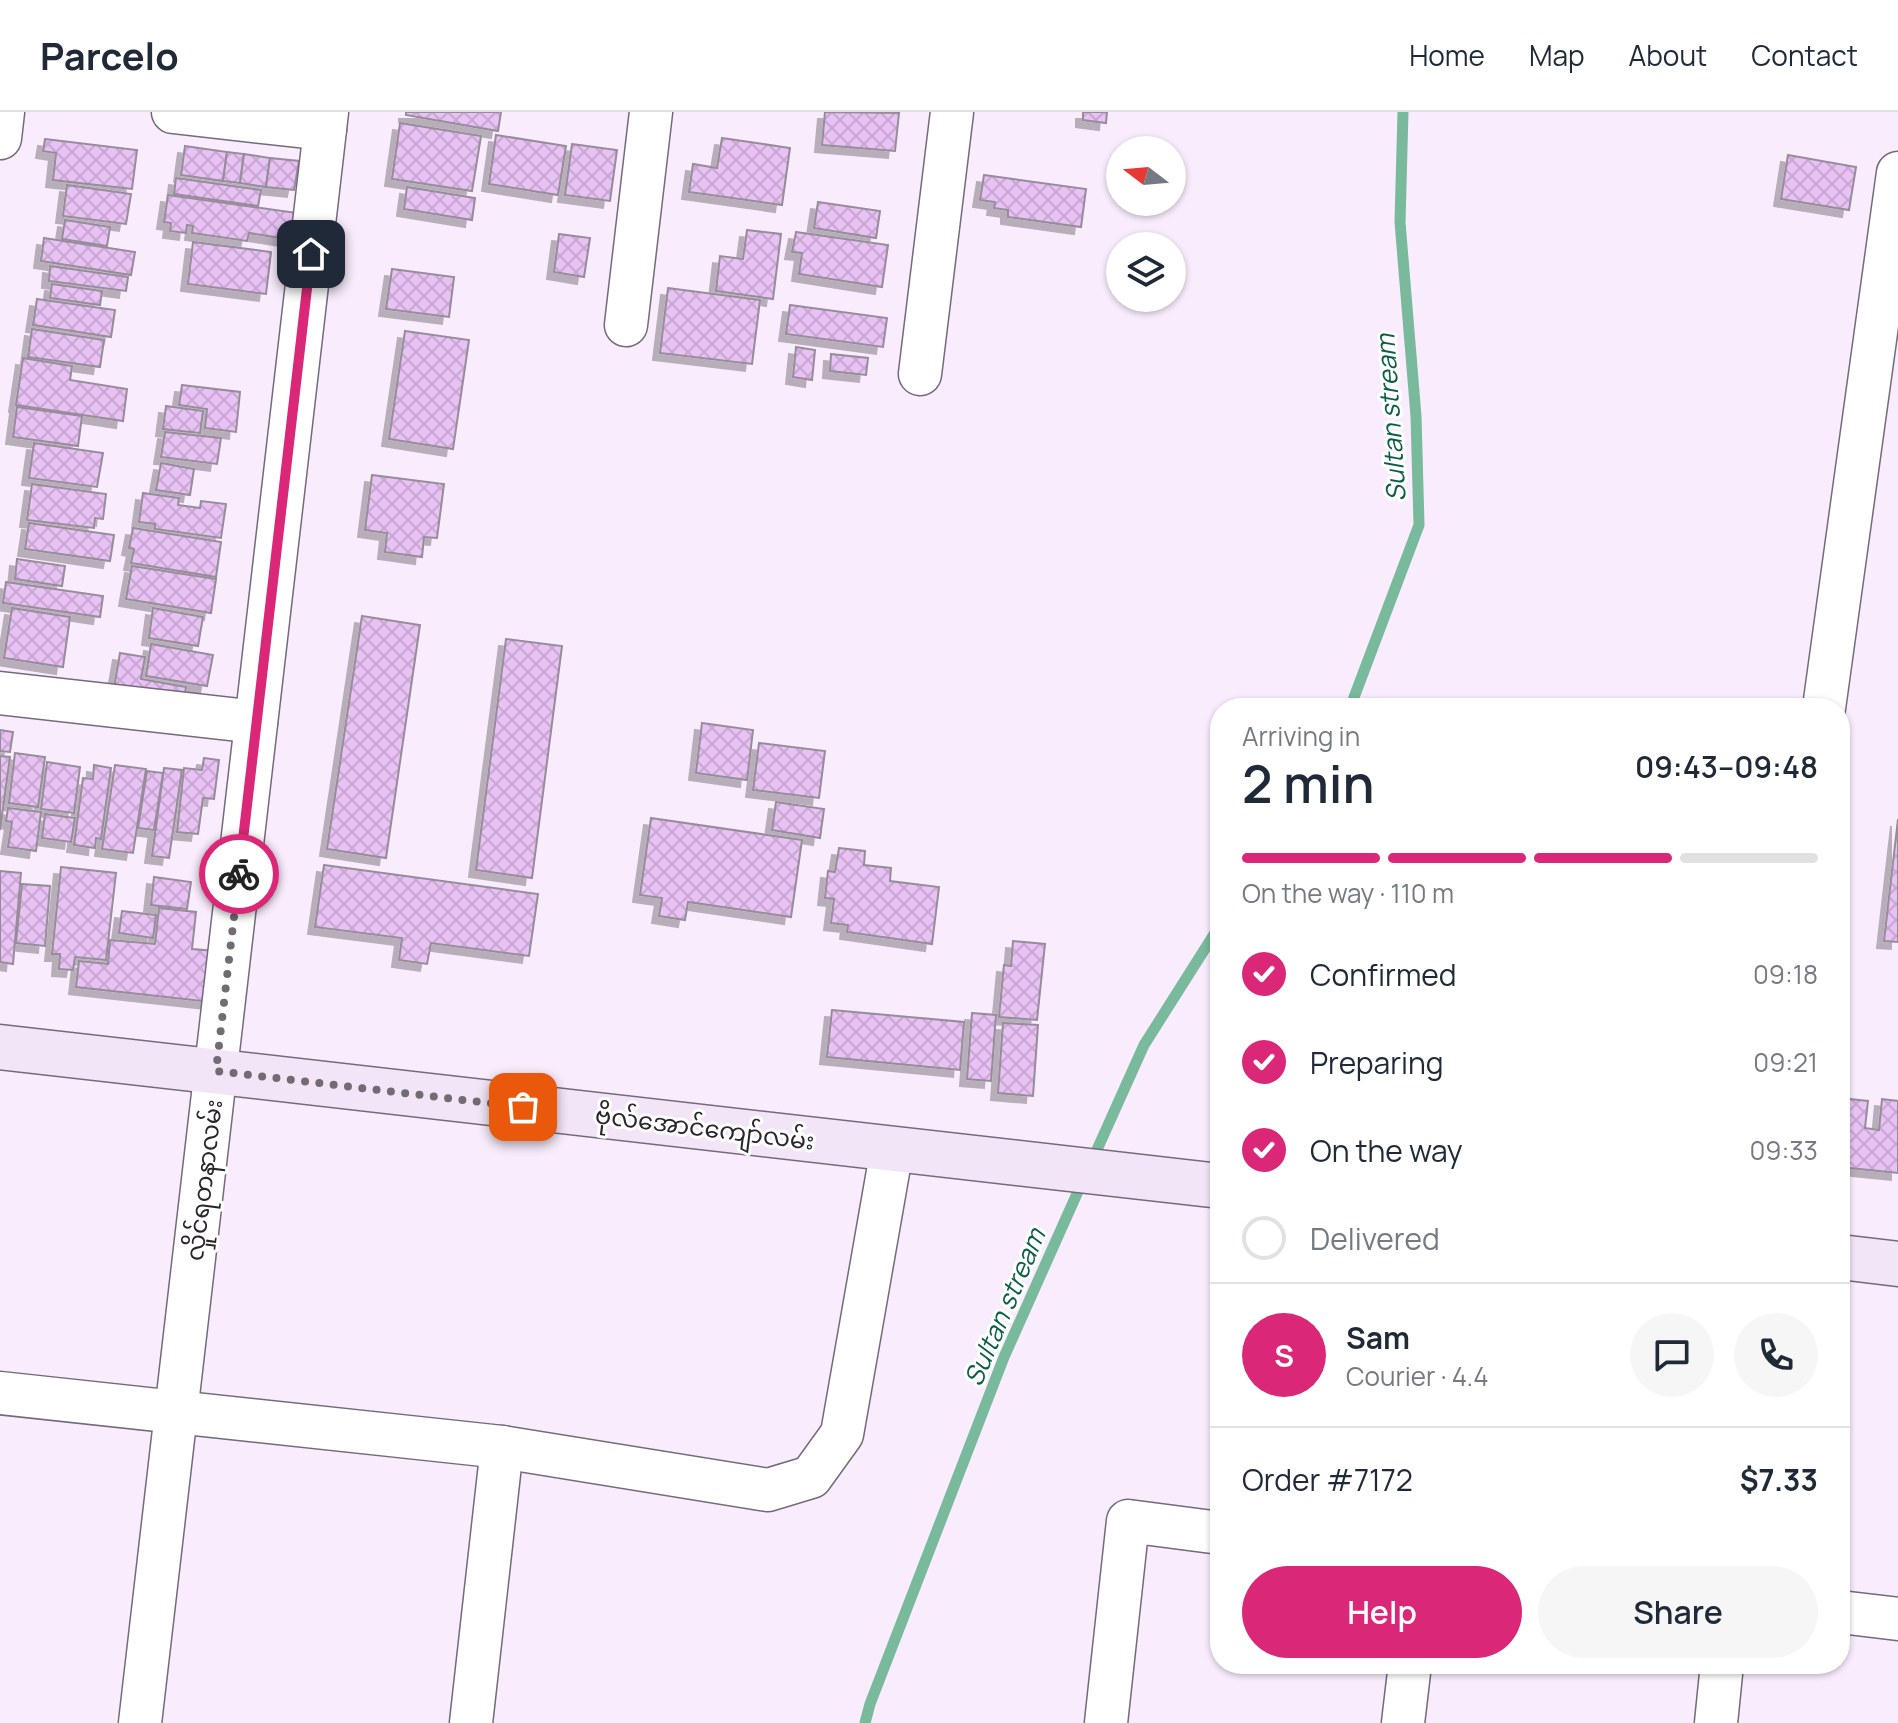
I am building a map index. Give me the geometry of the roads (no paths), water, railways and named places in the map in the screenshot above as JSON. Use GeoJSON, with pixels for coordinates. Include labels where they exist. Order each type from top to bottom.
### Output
{"type":"FeatureCollection","features":[{"type":"Feature","properties":{"kind":"street"},"geometry":{"type":"LineString","coordinates":[[0,138],[3,112]]}},
{"type":"Feature","properties":{"kind":"street"},"geometry":{"type":"LineString","coordinates":[[173,112],[326,120]]}},
{"type":"Feature","properties":{"kind":"street"},"geometry":{"type":"LineString","coordinates":[[626,325],[651,112]]}},
{"type":"Feature","properties":{"kind":"street"},"geometry":{"type":"LineString","coordinates":[[920,374],[952,112]]}},
{"type":"Feature","properties":{"kind":"street","name":"လှိုင်ရတနာလမ်း"},"geometry":{"type":"LineString","coordinates":[[140,1723],[326,120]]}},
{"type":"Feature","properties":{"kind":"street"},"geometry":{"type":"LineString","coordinates":[[1825,698],[1898,173]]}},
{"type":"Feature","properties":{"kind":"street"},"geometry":{"type":"LineString","coordinates":[[0,693],[256,722]]}},
{"type":"Feature","properties":{"kind":"street","name":"ဗိုလ်အောင်ကျော်လမ်း"},"geometry":{"type":"LineString","coordinates":[[0,1047],[1210,1185]]}},
{"type":"Feature","properties":{"kind":"street"},"geometry":{"type":"LineString","coordinates":[[0,1393],[502,1447],[768,1490],[811,1477],[842,1434],[892,1149]]}},
{"type":"Feature","properties":{"kind":"street"},"geometry":{"type":"LineString","coordinates":[[1850,1258],[1898,1264]]}},
{"type":"Feature","properties":{"kind":"street"},"geometry":{"type":"LineString","coordinates":[[471,1723],[502,1447]]}},
{"type":"Feature","properties":{"kind":"street"},"geometry":{"type":"LineString","coordinates":[[1106,1723],[1128,1521],[1210,1532]]}},
{"type":"Feature","properties":{"kind":"street"},"geometry":{"type":"LineString","coordinates":[[1850,1613],[1898,1619]]}},
{"type":"Feature","properties":{"kind":"street"},"geometry":{"type":"LineString","coordinates":[[1403,1723],[1409,1674]]}},
{"type":"Feature","properties":{"kind":"street"},"geometry":{"type":"LineString","coordinates":[[1716,1723],[1721,1674]]}},
{"type":"Feature","properties":{"kind":"waterway","name":"Sultan stream"},"geometry":{"type":"LineString","coordinates":[[1354,698],[1419,525],[1416,416],[1400,222],[1403,112]]}},
{"type":"Feature","properties":{"kind":"waterway","name":"Sultan stream"},"geometry":{"type":"LineString","coordinates":[[1091,1163],[1144,1045],[1210,941]]}},
{"type":"Feature","properties":{"kind":"waterway","name":"Sultan stream"},"geometry":{"type":"LineString","coordinates":[[865,1723],[1004,1357],[1084,1178]]}}]}
